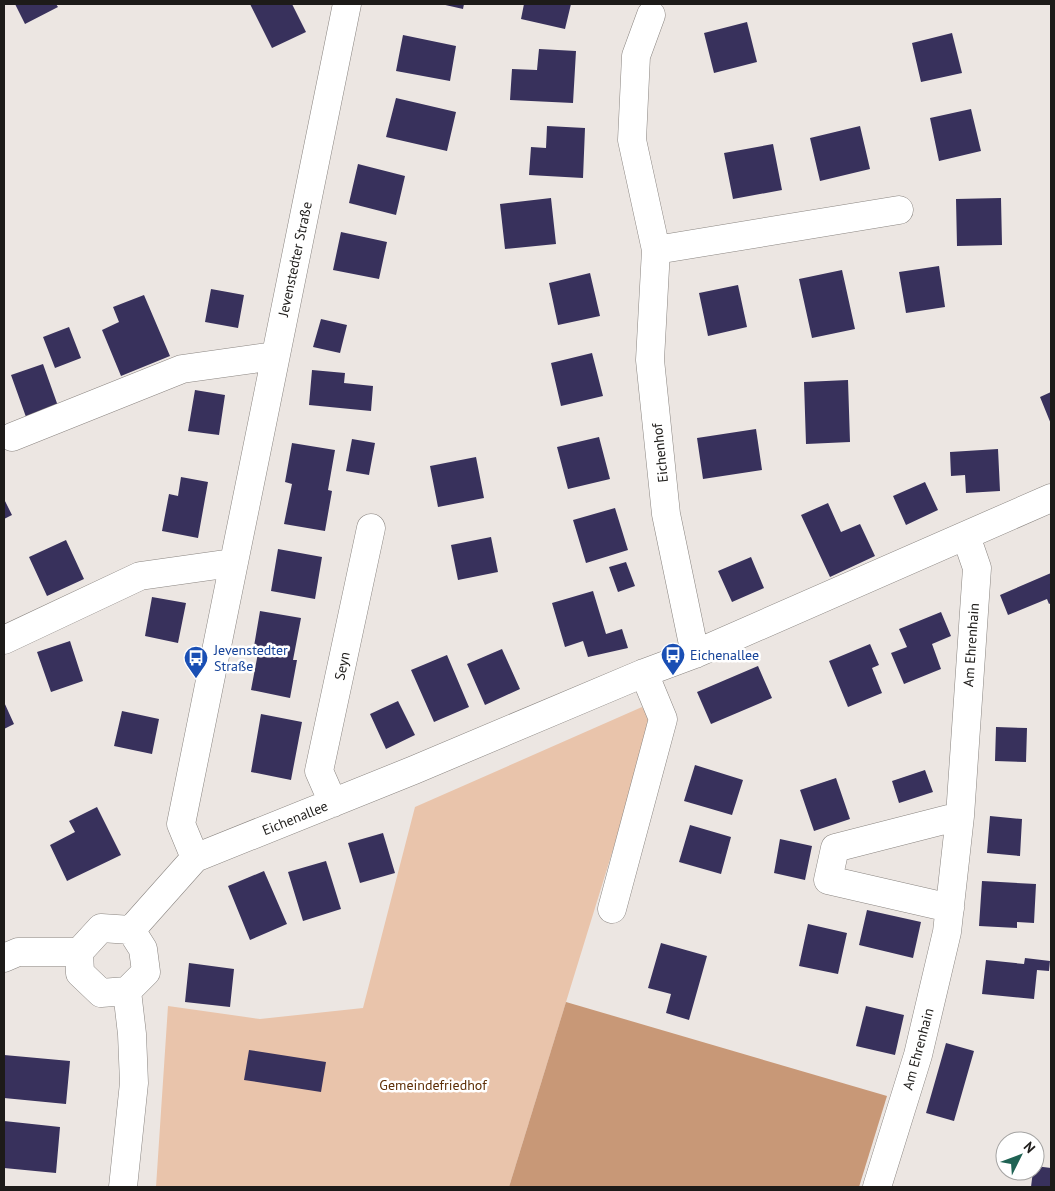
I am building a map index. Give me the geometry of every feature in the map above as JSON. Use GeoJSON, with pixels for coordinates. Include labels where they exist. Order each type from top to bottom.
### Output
{"type":"FeatureCollection","features":[{"type":"Feature","properties":{"kind":"street","name":"Jevenstedter Straße"},"geometry":{"type":"LineString","coordinates":[[195,858],[181,824],[232,563],[347,4]]}},
{"type":"Feature","properties":{"kind":"street","name":"Eichenhof"},"geometry":{"type":"LineString","coordinates":[[651,15],[636,56],[632,140],[656,250],[650,360],[666,514],[695,654]]}},
{"type":"Feature","properties":{"kind":"street"},"geometry":{"type":"LineString","coordinates":[[656,250],[899,210]]}},
{"type":"Feature","properties":{"kind":"street"},"geometry":{"type":"LineString","coordinates":[[12,437],[182,369],[275,356]]}},
{"type":"Feature","properties":{"kind":"street","name":"Eichenallee"},"geometry":{"type":"LineString","coordinates":[[195,858],[333,803],[644,673],[695,654],[1051,498]]}},
{"type":"Feature","properties":{"kind":"street","name":"Seyn"},"geometry":{"type":"LineString","coordinates":[[333,803],[319,771],[371,528]]}},
{"type":"Feature","properties":{"kind":"street","name":"Am Ehrenhain"},"geometry":{"type":"LineString","coordinates":[[877,1187],[918,1055],[947,932],[960,816],[976,568],[966,536]]}},
{"type":"Feature","properties":{"kind":"street"},"geometry":{"type":"LineString","coordinates":[[4,640],[140,576],[232,563]]}},
{"type":"Feature","properties":{"kind":"street"},"geometry":{"type":"LineString","coordinates":[[612,909],[663,719],[644,673]]}},
{"type":"Feature","properties":{"kind":"street"},"geometry":{"type":"LineString","coordinates":[[950,908],[828,880],[835,848],[960,816]]}},
{"type":"Feature","properties":{"kind":"street"},"geometry":{"type":"LineString","coordinates":[[131,930],[195,858]]}},
{"type":"Feature","properties":{"kind":"street"},"geometry":{"type":"LineString","coordinates":[[101,928],[131,930],[143,949],[146,972],[127,991],[101,993],[80,973],[79,952],[101,928]]}},
{"type":"Feature","properties":{"kind":"street"},"geometry":{"type":"LineString","coordinates":[[4,958],[18,952],[79,952]]}},
{"type":"Feature","properties":{"kind":"street"},"geometry":{"type":"LineString","coordinates":[[123,1187],[134,1083],[132,1034],[127,991]]}},
{"type":"Feature","properties":{"kind":"green space","name":"Gemeindefriedhof"},"geometry":{"type":"Polygon","coordinates":[[[642,707],[652,723],[509,1187],[156,1187],[168,1006],[260,1019],[363,1008],[415,807],[642,707]]]}},
{"type":"Feature","properties":{"kind":"shaded area"},"geometry":{"type":"Polygon","coordinates":[[[566,1002],[887,1096],[859,1187],[509,1187],[566,1002]]]}},
{"type":"Feature","properties":{"kind":"building"},"geometry":{"type":"Polygon","coordinates":[[[15,4],[56,4],[58,7],[25,24],[15,4]]]}},
{"type":"Feature","properties":{"kind":"building"},"geometry":{"type":"Polygon","coordinates":[[[250,4],[292,4],[306,32],[272,48],[250,4]]]}},
{"type":"Feature","properties":{"kind":"building"},"geometry":{"type":"Polygon","coordinates":[[[441,4],[464,4],[463,9],[441,4]]]}},
{"type":"Feature","properties":{"kind":"building"},"geometry":{"type":"Polygon","coordinates":[[[524,4],[571,4],[565,29],[521,19],[524,4]]]}},
{"type":"Feature","properties":{"kind":"building"},"geometry":{"type":"Polygon","coordinates":[[[747,22],[757,62],[714,73],[704,33],[747,22]]]}},
{"type":"Feature","properties":{"kind":"building"},"geometry":{"type":"Polygon","coordinates":[[[952,33],[962,73],[921,82],[912,43],[952,33]]]}},
{"type":"Feature","properties":{"kind":"building"},"geometry":{"type":"Polygon","coordinates":[[[403,35],[456,46],[450,81],[396,71],[403,35]]]}},
{"type":"Feature","properties":{"kind":"building"},"geometry":{"type":"Polygon","coordinates":[[[539,49],[576,51],[573,103],[510,100],[512,69],[537,70],[539,49]]]}},
{"type":"Feature","properties":{"kind":"building"},"geometry":{"type":"Polygon","coordinates":[[[396,98],[456,112],[447,151],[386,137],[396,98]]]}},
{"type":"Feature","properties":{"kind":"building"},"geometry":{"type":"Polygon","coordinates":[[[971,109],[981,151],[939,161],[930,118],[971,109]]]}},
{"type":"Feature","properties":{"kind":"building"},"geometry":{"type":"Polygon","coordinates":[[[547,126],[585,128],[583,178],[529,175],[531,147],[546,148],[547,126]]]}},
{"type":"Feature","properties":{"kind":"building"},"geometry":{"type":"Polygon","coordinates":[[[860,126],[870,169],[820,181],[810,138],[860,126]]]}},
{"type":"Feature","properties":{"kind":"building"},"geometry":{"type":"Polygon","coordinates":[[[773,144],[782,190],[733,199],[724,153],[773,144]]]}},
{"type":"Feature","properties":{"kind":"building"},"geometry":{"type":"Polygon","coordinates":[[[358,164],[405,176],[396,215],[349,203],[358,164]]]}},
{"type":"Feature","properties":{"kind":"building"},"geometry":{"type":"Polygon","coordinates":[[[551,198],[556,244],[505,249],[500,204],[551,198]]]}},
{"type":"Feature","properties":{"kind":"building"},"geometry":{"type":"Polygon","coordinates":[[[1001,198],[1002,245],[957,246],[956,199],[1001,198]]]}},
{"type":"Feature","properties":{"kind":"building"},"geometry":{"type":"Polygon","coordinates":[[[341,232],[387,242],[379,279],[333,270],[341,232]]]}},
{"type":"Feature","properties":{"kind":"building"},"geometry":{"type":"Polygon","coordinates":[[[939,266],[945,307],[906,313],[899,272],[939,266]]]}},
{"type":"Feature","properties":{"kind":"building"},"geometry":{"type":"Polygon","coordinates":[[[842,270],[855,329],[812,338],[799,279],[842,270]]]}},
{"type":"Feature","properties":{"kind":"building"},"geometry":{"type":"Polygon","coordinates":[[[590,273],[600,316],[558,325],[549,283],[590,273]]]}},
{"type":"Feature","properties":{"kind":"building"},"geometry":{"type":"Polygon","coordinates":[[[738,285],[747,327],[708,336],[699,293],[738,285]]]}},
{"type":"Feature","properties":{"kind":"building"},"geometry":{"type":"Polygon","coordinates":[[[211,289],[244,295],[238,328],[205,322],[211,289]]]}},
{"type":"Feature","properties":{"kind":"building"},"geometry":{"type":"Polygon","coordinates":[[[144,295],[170,356],[121,376],[102,330],[119,322],[113,307],[144,295]]]}},
{"type":"Feature","properties":{"kind":"building"},"geometry":{"type":"Polygon","coordinates":[[[321,319],[347,325],[340,353],[313,347],[321,319]]]}},
{"type":"Feature","properties":{"kind":"building"},"geometry":{"type":"Polygon","coordinates":[[[69,327],[81,358],[55,368],[43,337],[69,327]]]}},
{"type":"Feature","properties":{"kind":"building"},"geometry":{"type":"Polygon","coordinates":[[[592,353],[603,396],[561,406],[551,363],[592,353]]]}},
{"type":"Feature","properties":{"kind":"building"},"geometry":{"type":"Polygon","coordinates":[[[43,364],[58,406],[26,417],[11,375],[43,364]]]}},
{"type":"Feature","properties":{"kind":"building"},"geometry":{"type":"Polygon","coordinates":[[[312,370],[345,373],[344,383],[373,386],[371,411],[309,405],[312,370]]]}},
{"type":"Feature","properties":{"kind":"building"},"geometry":{"type":"Polygon","coordinates":[[[848,380],[850,442],[806,444],[804,382],[848,380]]]}},
{"type":"Feature","properties":{"kind":"building"},"geometry":{"type":"Polygon","coordinates":[[[195,390],[225,395],[219,435],[188,431],[195,390]]]}},
{"type":"Feature","properties":{"kind":"building"},"geometry":{"type":"Polygon","coordinates":[[[1051,392],[1051,424],[1040,397],[1051,392]]]}},
{"type":"Feature","properties":{"kind":"building"},"geometry":{"type":"Polygon","coordinates":[[[756,429],[762,470],[703,479],[697,438],[756,429]]]}},
{"type":"Feature","properties":{"kind":"building"},"geometry":{"type":"Polygon","coordinates":[[[599,437],[610,479],[568,489],[557,447],[599,437]]]}},
{"type":"Feature","properties":{"kind":"building"},"geometry":{"type":"Polygon","coordinates":[[[352,439],[375,443],[369,475],[346,471],[352,439]]]}},
{"type":"Feature","properties":{"kind":"building"},"geometry":{"type":"Polygon","coordinates":[[[292,443],[335,450],[328,490],[332,491],[325,531],[284,524],[292,484],[285,482],[292,443]]]}},
{"type":"Feature","properties":{"kind":"building"},"geometry":{"type":"Polygon","coordinates":[[[998,449],[1000,491],[966,493],[965,475],[951,476],[950,452],[998,449]]]}},
{"type":"Feature","properties":{"kind":"building"},"geometry":{"type":"Polygon","coordinates":[[[476,457],[484,498],[438,507],[430,466],[476,457]]]}},
{"type":"Feature","properties":{"kind":"building"},"geometry":{"type":"Polygon","coordinates":[[[181,477],[208,482],[198,538],[162,531],[169,494],[178,496],[181,477]]]}},
{"type":"Feature","properties":{"kind":"building"},"geometry":{"type":"Polygon","coordinates":[[[925,482],[938,510],[906,525],[893,496],[925,482]]]}},
{"type":"Feature","properties":{"kind":"building"},"geometry":{"type":"Polygon","coordinates":[[[4,499],[12,515],[4,519],[4,499]]]}},
{"type":"Feature","properties":{"kind":"building"},"geometry":{"type":"Polygon","coordinates":[[[828,503],[841,532],[860,524],[875,556],[830,577],[801,515],[828,503]]]}},
{"type":"Feature","properties":{"kind":"building"},"geometry":{"type":"Polygon","coordinates":[[[615,508],[628,550],[586,563],[573,520],[615,508]]]}},
{"type":"Feature","properties":{"kind":"building"},"geometry":{"type":"Polygon","coordinates":[[[491,537],[498,572],[458,580],[451,545],[491,537]]]}},
{"type":"Feature","properties":{"kind":"building"},"geometry":{"type":"Polygon","coordinates":[[[66,540],[84,579],[47,596],[29,557],[66,540]]]}},
{"type":"Feature","properties":{"kind":"building"},"geometry":{"type":"Polygon","coordinates":[[[278,549],[322,557],[315,599],[271,591],[278,549]]]}},
{"type":"Feature","properties":{"kind":"building"},"geometry":{"type":"Polygon","coordinates":[[[751,557],[764,588],[732,602],[718,571],[751,557]]]}},
{"type":"Feature","properties":{"kind":"building"},"geometry":{"type":"Polygon","coordinates":[[[626,562],[635,586],[618,592],[609,567],[626,562]]]}},
{"type":"Feature","properties":{"kind":"building"},"geometry":{"type":"Polygon","coordinates":[[[1051,573],[1051,603],[1049,604],[1047,599],[1008,615],[1000,595],[1051,573]]]}},
{"type":"Feature","properties":{"kind":"building"},"geometry":{"type":"Polygon","coordinates":[[[593,591],[606,634],[622,629],[628,648],[588,657],[583,641],[565,647],[552,603],[593,591]]]}},
{"type":"Feature","properties":{"kind":"building"},"geometry":{"type":"Polygon","coordinates":[[[152,597],[186,603],[178,643],[145,636],[152,597]]]}},
{"type":"Feature","properties":{"kind":"building"},"geometry":{"type":"Polygon","coordinates":[[[260,611],[301,618],[293,660],[297,660],[290,698],[251,690],[258,653],[253,652],[260,611]]]}},
{"type":"Feature","properties":{"kind":"building"},"geometry":{"type":"Polygon","coordinates":[[[941,612],[951,636],[932,644],[941,669],[904,684],[891,653],[907,647],[899,629],[941,612]]]}},
{"type":"Feature","properties":{"kind":"building"},"geometry":{"type":"Polygon","coordinates":[[[70,641],[83,681],[51,692],[37,652],[70,641]]]}},
{"type":"Feature","properties":{"kind":"building"},"geometry":{"type":"Polygon","coordinates":[[[870,644],[879,665],[872,668],[882,693],[848,707],[829,661],[870,644]]]}},
{"type":"Feature","properties":{"kind":"building"},"geometry":{"type":"Polygon","coordinates":[[[502,649],[520,689],[485,705],[467,664],[502,649]]]}},
{"type":"Feature","properties":{"kind":"building"},"geometry":{"type":"Polygon","coordinates":[[[447,655],[469,707],[434,722],[411,670],[447,655]]]}},
{"type":"Feature","properties":{"kind":"building"},"geometry":{"type":"Polygon","coordinates":[[[758,666],[772,698],[711,724],[697,692],[758,666]]]}},
{"type":"Feature","properties":{"kind":"building"},"geometry":{"type":"Polygon","coordinates":[[[398,701],[415,735],[386,749],[370,714],[398,701]]]}},
{"type":"Feature","properties":{"kind":"building"},"geometry":{"type":"Polygon","coordinates":[[[4,702],[14,724],[4,729],[4,702]]]}},
{"type":"Feature","properties":{"kind":"building"},"geometry":{"type":"Polygon","coordinates":[[[122,711],[159,719],[152,754],[114,746],[122,711]]]}},
{"type":"Feature","properties":{"kind":"building"},"geometry":{"type":"Polygon","coordinates":[[[261,714],[302,722],[291,780],[251,772],[261,714]]]}},
{"type":"Feature","properties":{"kind":"building"},"geometry":{"type":"Polygon","coordinates":[[[996,727],[1027,728],[1026,762],[995,761],[996,727]]]}},
{"type":"Feature","properties":{"kind":"building"},"geometry":{"type":"Polygon","coordinates":[[[695,765],[743,780],[732,815],[684,801],[695,765]]]}},
{"type":"Feature","properties":{"kind":"building"},"geometry":{"type":"Polygon","coordinates":[[[925,770],[933,792],[899,803],[892,781],[925,770]]]}},
{"type":"Feature","properties":{"kind":"building"},"geometry":{"type":"Polygon","coordinates":[[[836,778],[850,819],[814,831],[800,790],[836,778]]]}},
{"type":"Feature","properties":{"kind":"building"},"geometry":{"type":"Polygon","coordinates":[[[97,807],[121,855],[67,881],[50,845],[75,832],[69,821],[97,807]]]}},
{"type":"Feature","properties":{"kind":"building"},"geometry":{"type":"Polygon","coordinates":[[[990,816],[1022,819],[1020,856],[987,853],[990,816]]]}},
{"type":"Feature","properties":{"kind":"building"},"geometry":{"type":"Polygon","coordinates":[[[690,825],[731,837],[721,874],[679,862],[690,825]]]}},
{"type":"Feature","properties":{"kind":"building"},"geometry":{"type":"Polygon","coordinates":[[[383,833],[395,873],[360,883],[348,843],[383,833]]]}},
{"type":"Feature","properties":{"kind":"building"},"geometry":{"type":"Polygon","coordinates":[[[780,839],[812,846],[805,880],[774,873],[780,839]]]}},
{"type":"Feature","properties":{"kind":"building"},"geometry":{"type":"Polygon","coordinates":[[[326,861],[341,909],[303,921],[288,872],[326,861]]]}},
{"type":"Feature","properties":{"kind":"building"},"geometry":{"type":"Polygon","coordinates":[[[264,871],[287,924],[250,940],[228,886],[264,871]]]}},
{"type":"Feature","properties":{"kind":"building"},"geometry":{"type":"Polygon","coordinates":[[[982,881],[1036,884],[1034,923],[1017,922],[1017,928],[979,926],[982,881]]]}},
{"type":"Feature","properties":{"kind":"building"},"geometry":{"type":"Polygon","coordinates":[[[867,910],[921,922],[913,958],[859,945],[867,910]]]}},
{"type":"Feature","properties":{"kind":"building"},"geometry":{"type":"Polygon","coordinates":[[[808,924],[847,933],[838,974],[799,966],[808,924]]]}},
{"type":"Feature","properties":{"kind":"building"},"geometry":{"type":"Polygon","coordinates":[[[661,943],[707,956],[689,1020],[666,1013],[671,994],[648,988],[661,943]]]}},
{"type":"Feature","properties":{"kind":"building"},"geometry":{"type":"Polygon","coordinates":[[[1025,958],[1050,961],[1049,971],[1037,970],[1034,999],[982,994],[986,960],[1024,964],[1025,958]]]}},
{"type":"Feature","properties":{"kind":"building"},"geometry":{"type":"Polygon","coordinates":[[[189,963],[234,969],[230,1007],[185,1002],[189,963]]]}},
{"type":"Feature","properties":{"kind":"building"},"geometry":{"type":"Polygon","coordinates":[[[866,1006],[904,1015],[895,1055],[856,1046],[866,1006]]]}},
{"type":"Feature","properties":{"kind":"building"},"geometry":{"type":"Polygon","coordinates":[[[946,1043],[974,1051],[954,1121],[926,1113],[946,1043]]]}},
{"type":"Feature","properties":{"kind":"building"},"geometry":{"type":"Polygon","coordinates":[[[249,1050],[326,1062],[321,1092],[244,1080],[249,1050]]]}},
{"type":"Feature","properties":{"kind":"building"},"geometry":{"type":"Polygon","coordinates":[[[4,1055],[70,1061],[66,1104],[4,1098],[4,1055]]]}},
{"type":"Feature","properties":{"kind":"building"},"geometry":{"type":"Polygon","coordinates":[[[4,1121],[60,1127],[56,1173],[4,1168],[4,1121]]]}},
{"type":"Feature","properties":{"kind":"building"},"geometry":{"type":"Polygon","coordinates":[[[1045,1167],[1051,1168],[1051,1187],[1031,1187],[1032,1181],[1045,1181],[1045,1167]]]}},
{"type":"Feature","properties":{"kind":"place","name":"Eichenallee"},"geometry":{"type":"Point","coordinates":[673,676]}},
{"type":"Feature","properties":{"kind":"place","name":"Jevenstedter Straße"},"geometry":{"type":"Point","coordinates":[196,679]}}]}
